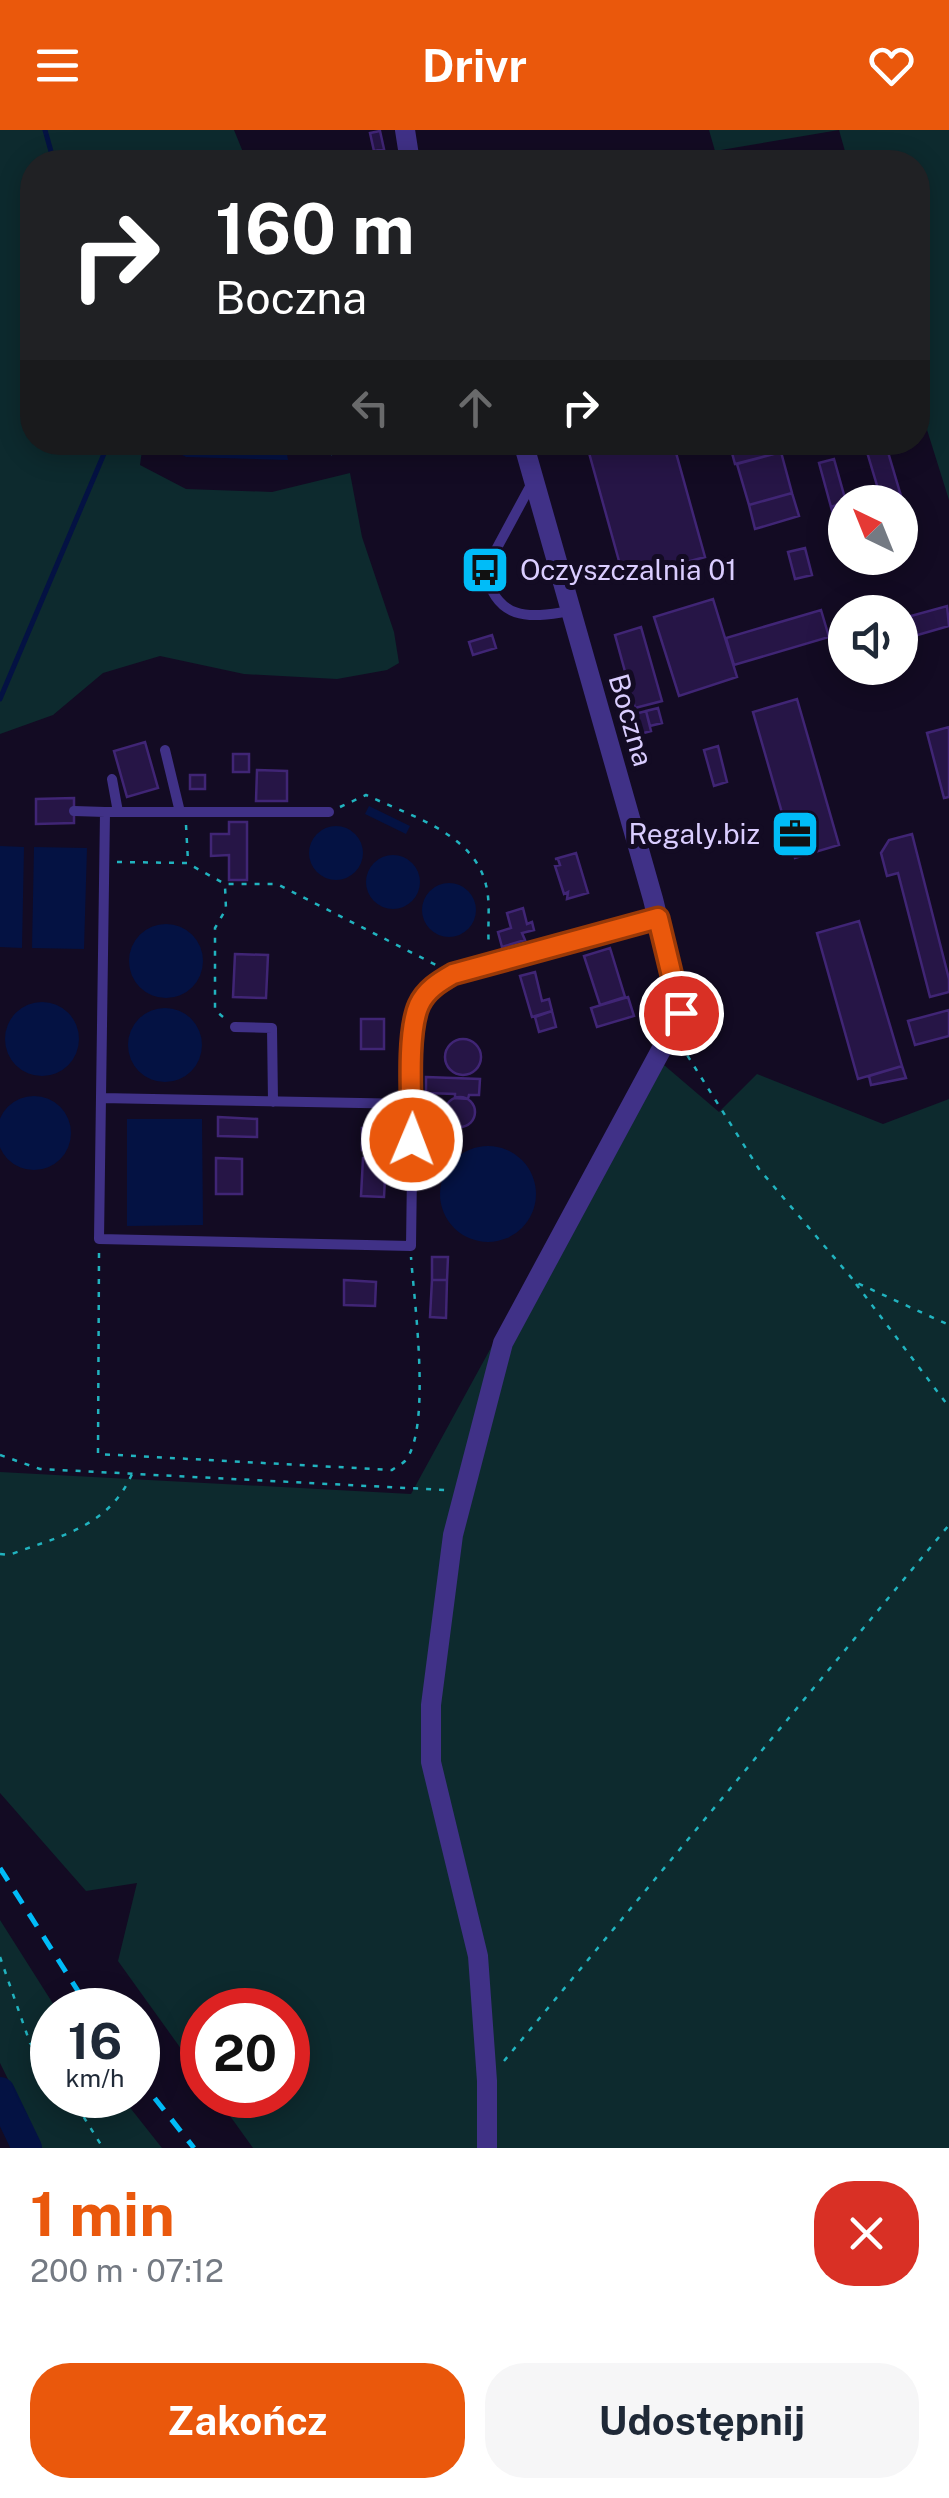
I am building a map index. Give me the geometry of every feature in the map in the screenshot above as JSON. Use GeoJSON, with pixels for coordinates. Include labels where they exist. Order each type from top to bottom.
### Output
{"type":"FeatureCollection","features":[{"type":"Feature","properties":{"kind":"street","name":"Boczna"},"geometry":{"type":"LineString","coordinates":[[527,455],[658,918],[681,1013]]}},
{"type":"Feature","properties":{"kind":"street"},"geometry":{"type":"LineString","coordinates":[[487,2148],[487,2081],[478,1956],[430,1762],[431,1705],[453,1536],[503,1343],[681,1013]]}},
{"type":"Feature","properties":{"kind":"lane"},"geometry":{"type":"LineString","coordinates":[[535,478],[485,570],[490,592],[502,606],[514,612],[542,616],[571,610]]}},
{"type":"Feature","properties":{"kind":"lane"},"geometry":{"type":"LineString","coordinates":[[165,750],[180,812]]}},
{"type":"Feature","properties":{"kind":"lane"},"geometry":{"type":"LineString","coordinates":[[112,780],[118,812]]}},
{"type":"Feature","properties":{"kind":"lane"},"geometry":{"type":"LineString","coordinates":[[74,811],[330,812]]}},
{"type":"Feature","properties":{"kind":"lane"},"geometry":{"type":"LineString","coordinates":[[105,812],[99,1239],[410,1246],[414,1022],[434,985],[453,974],[658,918]]}},
{"type":"Feature","properties":{"kind":"lane"},"geometry":{"type":"LineString","coordinates":[[235,1027],[272,1028],[273,1102]]}},
{"type":"Feature","properties":{"kind":"lane"},"geometry":{"type":"LineString","coordinates":[[101,1098],[412,1104]]}},
{"type":"Feature","properties":{"kind":"path"},"geometry":{"type":"LineString","coordinates":[[330,812],[366,795],[463,845],[486,884],[490,963]]}},
{"type":"Feature","properties":{"kind":"path"},"geometry":{"type":"LineString","coordinates":[[180,812],[188,829],[188,863]]}},
{"type":"Feature","properties":{"kind":"path"},"geometry":{"type":"LineString","coordinates":[[104,862],[188,863],[225,884],[277,884],[453,974]]}},
{"type":"Feature","properties":{"kind":"path"},"geometry":{"type":"LineString","coordinates":[[225,884],[226,909],[215,928],[215,1010],[235,1027]]}},
{"type":"Feature","properties":{"kind":"path"},"geometry":{"type":"LineString","coordinates":[[681,1013],[687,1055],[749,1153],[949,1407]]}},
{"type":"Feature","properties":{"kind":"path"},"geometry":{"type":"LineString","coordinates":[[99,1239],[98,1454],[392,1470],[406,1460],[414,1438],[420,1394],[410,1246]]}},
{"type":"Feature","properties":{"kind":"path"},"geometry":{"type":"LineString","coordinates":[[854,1282],[949,1325]]}},
{"type":"Feature","properties":{"kind":"path"},"geometry":{"type":"LineString","coordinates":[[0,1456],[40,1469],[464,1491]]}},
{"type":"Feature","properties":{"kind":"path"},"geometry":{"type":"LineString","coordinates":[[0,1554],[8,1555],[98,1520],[132,1474]]}},
{"type":"Feature","properties":{"kind":"path"},"geometry":{"type":"LineString","coordinates":[[487,2081],[949,1525]]}},
{"type":"Feature","properties":{"kind":"path"},"geometry":{"type":"LineString","coordinates":[[0,1957],[30,2043]]}},
{"type":"Feature","properties":{"kind":"path"},"geometry":{"type":"LineString","coordinates":[[84,2118],[102,2148]]}},
{"type":"Feature","properties":{"kind":"green space"},"geometry":{"type":"Polygon","coordinates":[[[0,130],[234,130],[242,150],[20,150],[20,455],[141,455],[140,465],[186,489],[272,492],[350,473],[362,537],[394,632],[399,663],[387,670],[337,679],[244,674],[160,656],[103,673],[53,715],[0,734],[0,130]]]}},
{"type":"Feature","properties":{"kind":"green space"},"geometry":{"type":"Polygon","coordinates":[[[709,130],[839,130],[721,150],[715,150],[709,130]]]}},
{"type":"Feature","properties":{"kind":"green space"},"geometry":{"type":"Polygon","coordinates":[[[839,130],[949,130],[949,500],[930,439],[930,150],[845,150],[839,130]]]}},
{"type":"Feature","properties":{"kind":"green space"},"geometry":{"type":"Polygon","coordinates":[[[664,1065],[719,1112],[757,1074],[883,1124],[949,1099],[949,2148],[253,2148],[231,2118],[310,2118],[310,1988],[180,1988],[180,2047],[160,2020],[160,1988],[137,1988],[118,1961],[137,1883],[86,1891],[0,1793],[0,1472],[411,1494],[493,1344],[664,1065]]]}},
{"type":"Feature","properties":{"kind":"green space"},"geometry":{"type":"Polygon","coordinates":[[[0,1920],[43,1988],[30,1988],[30,2118],[138,2118],[162,2148],[42,2148],[0,2063],[0,1920]]]}},
{"type":"Feature","properties":{"kind":"shaded area"},"geometry":{"type":"Polygon","coordinates":[[[182,455],[287,455],[288,460],[182,455]]]}},
{"type":"Feature","properties":{"kind":"shaded area"},"geometry":{"type":"Polygon","coordinates":[[[369,806],[410,826],[406,834],[365,814],[369,806]]]}},
{"type":"Feature","properties":{"kind":"shaded area"},"geometry":{"type":"Polygon","coordinates":[[[336,826],[355,834],[363,853],[355,872],[336,880],[317,872],[309,853],[317,834],[336,826]]]}},
{"type":"Feature","properties":{"kind":"shaded area"},"geometry":{"type":"Polygon","coordinates":[[[0,846],[24,847],[22,948],[0,947],[0,846]]]}},
{"type":"Feature","properties":{"kind":"shaded area"},"geometry":{"type":"Polygon","coordinates":[[[34,847],[87,848],[84,949],[32,948],[34,847]]]}},
{"type":"Feature","properties":{"kind":"shaded area"},"geometry":{"type":"Polygon","coordinates":[[[393,855],[412,863],[420,882],[412,901],[393,909],[374,901],[366,882],[374,863],[393,855]]]}},
{"type":"Feature","properties":{"kind":"shaded area"},"geometry":{"type":"Polygon","coordinates":[[[449,883],[468,891],[476,910],[468,929],[449,937],[430,929],[422,910],[430,891],[449,883]]]}},
{"type":"Feature","properties":{"kind":"shaded area"},"geometry":{"type":"Polygon","coordinates":[[[166,924],[192,935],[203,961],[192,987],[166,998],[140,987],[129,961],[140,935],[166,924]]]}},
{"type":"Feature","properties":{"kind":"shaded area"},"geometry":{"type":"Polygon","coordinates":[[[42,1002],[68,1013],[79,1039],[68,1065],[42,1076],[16,1065],[5,1039],[16,1013],[42,1002]]]}},
{"type":"Feature","properties":{"kind":"shaded area"},"geometry":{"type":"Polygon","coordinates":[[[165,1008],[191,1019],[202,1045],[191,1071],[165,1082],[139,1071],[128,1045],[139,1019],[165,1008]]]}},
{"type":"Feature","properties":{"kind":"shaded area"},"geometry":{"type":"Polygon","coordinates":[[[20,1099],[48,1099],[68,1119],[68,1147],[48,1167],[20,1167],[0,1147],[0,1119],[20,1099]]]}},
{"type":"Feature","properties":{"kind":"shaded area"},"geometry":{"type":"Polygon","coordinates":[[[127,1119],[202,1119],[203,1225],[127,1226],[127,1119]]]}},
{"type":"Feature","properties":{"kind":"shaded area"},"geometry":{"type":"Polygon","coordinates":[[[488,1146],[506,1150],[522,1160],[532,1176],[536,1194],[532,1212],[522,1228],[506,1238],[488,1242],[470,1238],[454,1228],[444,1212],[440,1194],[444,1176],[454,1160],[470,1150],[488,1146]]]}},
{"type":"Feature","properties":{"kind":"building"},"geometry":{"type":"Polygon","coordinates":[[[380,131],[384,149],[374,150],[370,133],[380,131]]]}},
{"type":"Feature","properties":{"kind":"building"},"geometry":{"type":"Polygon","coordinates":[[[590,455],[677,455],[705,557],[624,579],[590,455]]]}},
{"type":"Feature","properties":{"kind":"building"},"geometry":{"type":"Polygon","coordinates":[[[733,455],[770,455],[735,464],[733,455]]]}},
{"type":"Feature","properties":{"kind":"building"},"geometry":{"type":"Polygon","coordinates":[[[782,455],[792,493],[749,505],[737,464],[782,455]]]}},
{"type":"Feature","properties":{"kind":"building"},"geometry":{"type":"Polygon","coordinates":[[[868,455],[889,455],[898,485],[877,485],[868,455]]]}},
{"type":"Feature","properties":{"kind":"building"},"geometry":{"type":"Polygon","coordinates":[[[834,459],[841,485],[828,485],[828,496],[819,463],[834,459]]]}},
{"type":"Feature","properties":{"kind":"building"},"geometry":{"type":"Polygon","coordinates":[[[792,493],[799,516],[755,529],[749,505],[792,493]]]}},
{"type":"Feature","properties":{"kind":"building"},"geometry":{"type":"Polygon","coordinates":[[[805,548],[812,575],[795,579],[788,552],[805,548]]]}},
{"type":"Feature","properties":{"kind":"building"},"geometry":{"type":"Polygon","coordinates":[[[713,599],[737,677],[679,696],[654,617],[713,599]]]}},
{"type":"Feature","properties":{"kind":"building"},"geometry":{"type":"Polygon","coordinates":[[[947,606],[949,626],[918,635],[918,614],[947,606]]]}},
{"type":"Feature","properties":{"kind":"building"},"geometry":{"type":"Polygon","coordinates":[[[821,610],[828,634],[828,637],[734,665],[726,638],[821,610]]]}},
{"type":"Feature","properties":{"kind":"building"},"geometry":{"type":"Polygon","coordinates":[[[641,627],[662,701],[635,708],[615,635],[641,627]]]}},
{"type":"Feature","properties":{"kind":"building"},"geometry":{"type":"Polygon","coordinates":[[[492,635],[496,648],[473,655],[469,642],[492,635]]]}},
{"type":"Feature","properties":{"kind":"building"},"geometry":{"type":"Polygon","coordinates":[[[797,699],[839,845],[795,858],[753,712],[797,699]]]}},
{"type":"Feature","properties":{"kind":"building"},"geometry":{"type":"Polygon","coordinates":[[[658,708],[662,723],[650,726],[646,711],[658,708]]]}},
{"type":"Feature","properties":{"kind":"building"},"geometry":{"type":"Polygon","coordinates":[[[646,711],[651,731],[640,734],[635,714],[646,711]]]}},
{"type":"Feature","properties":{"kind":"building"},"geometry":{"type":"Polygon","coordinates":[[[949,727],[949,797],[944,798],[927,733],[949,727]]]}},
{"type":"Feature","properties":{"kind":"building"},"geometry":{"type":"Polygon","coordinates":[[[145,742],[158,788],[127,797],[114,751],[145,742]]]}},
{"type":"Feature","properties":{"kind":"building"},"geometry":{"type":"Polygon","coordinates":[[[718,746],[727,782],[714,786],[704,750],[718,746]]]}},
{"type":"Feature","properties":{"kind":"building"},"geometry":{"type":"Polygon","coordinates":[[[233,754],[249,754],[249,772],[233,772],[233,754]]]}},
{"type":"Feature","properties":{"kind":"building"},"geometry":{"type":"Polygon","coordinates":[[[257,770],[287,771],[287,801],[256,801],[257,770]]]}},
{"type":"Feature","properties":{"kind":"building"},"geometry":{"type":"Polygon","coordinates":[[[190,775],[205,775],[205,789],[190,789],[190,775]]]}},
{"type":"Feature","properties":{"kind":"building"},"geometry":{"type":"Polygon","coordinates":[[[74,798],[74,823],[36,824],[36,799],[74,798]]]}},
{"type":"Feature","properties":{"kind":"building"},"geometry":{"type":"Polygon","coordinates":[[[229,822],[247,822],[247,880],[229,880],[229,855],[211,856],[211,834],[229,834],[229,822]]]}},
{"type":"Feature","properties":{"kind":"building"},"geometry":{"type":"Polygon","coordinates":[[[912,834],[949,979],[949,992],[930,997],[898,873],[887,876],[881,853],[889,840],[912,834]]]}},
{"type":"Feature","properties":{"kind":"building"},"geometry":{"type":"Polygon","coordinates":[[[576,853],[588,893],[567,899],[568,892],[564,894],[555,866],[560,865],[555,859],[576,853]]]}},
{"type":"Feature","properties":{"kind":"building"},"geometry":{"type":"Polygon","coordinates":[[[523,908],[527,924],[532,922],[534,930],[522,933],[525,940],[502,947],[498,932],[511,928],[507,913],[523,908]]]}},
{"type":"Feature","properties":{"kind":"building"},"geometry":{"type":"Polygon","coordinates":[[[859,921],[902,1066],[858,1079],[817,933],[859,921]]]}},
{"type":"Feature","properties":{"kind":"building"},"geometry":{"type":"Polygon","coordinates":[[[610,948],[625,997],[600,1005],[584,956],[610,948]]]}},
{"type":"Feature","properties":{"kind":"building"},"geometry":{"type":"Polygon","coordinates":[[[235,954],[268,955],[266,998],[233,997],[235,954]]]}},
{"type":"Feature","properties":{"kind":"building"},"geometry":{"type":"Polygon","coordinates":[[[535,972],[542,1001],[549,999],[552,1011],[532,1017],[520,976],[535,972]]]}},
{"type":"Feature","properties":{"kind":"building"},"geometry":{"type":"Polygon","coordinates":[[[628,997],[634,1016],[597,1027],[591,1008],[628,997]]]}},
{"type":"Feature","properties":{"kind":"building"},"geometry":{"type":"Polygon","coordinates":[[[949,1010],[949,1036],[915,1045],[908,1021],[949,1010]]]}},
{"type":"Feature","properties":{"kind":"building"},"geometry":{"type":"Polygon","coordinates":[[[552,1011],[556,1027],[539,1032],[535,1017],[552,1011]]]}},
{"type":"Feature","properties":{"kind":"building"},"geometry":{"type":"Polygon","coordinates":[[[361,1019],[384,1019],[384,1049],[361,1049],[361,1019]]]}},
{"type":"Feature","properties":{"kind":"building"},"geometry":{"type":"Polygon","coordinates":[[[463,1039],[476,1044],[481,1057],[476,1070],[463,1075],[450,1070],[445,1057],[450,1044],[463,1039]]]}},
{"type":"Feature","properties":{"kind":"building"},"geometry":{"type":"Polygon","coordinates":[[[902,1066],[906,1078],[871,1085],[869,1076],[902,1066]]]}},
{"type":"Feature","properties":{"kind":"building"},"geometry":{"type":"Polygon","coordinates":[[[426,1077],[480,1079],[479,1095],[469,1095],[468,1099],[455,1098],[455,1094],[426,1093],[426,1077]]]}},
{"type":"Feature","properties":{"kind":"building"},"geometry":{"type":"Polygon","coordinates":[[[460,1097],[471,1101],[475,1112],[471,1123],[460,1127],[449,1123],[445,1112],[449,1101],[460,1097]]]}},
{"type":"Feature","properties":{"kind":"building"},"geometry":{"type":"Polygon","coordinates":[[[218,1117],[257,1119],[257,1137],[218,1136],[218,1117]]]}},
{"type":"Feature","properties":{"kind":"building"},"geometry":{"type":"Polygon","coordinates":[[[362,1128],[386,1129],[386,1151],[362,1150],[362,1128]]]}},
{"type":"Feature","properties":{"kind":"building"},"geometry":{"type":"Polygon","coordinates":[[[216,1158],[242,1159],[242,1194],[216,1194],[216,1158]]]}},
{"type":"Feature","properties":{"kind":"building"},"geometry":{"type":"Polygon","coordinates":[[[363,1158],[386,1160],[384,1197],[361,1196],[363,1158]]]}},
{"type":"Feature","properties":{"kind":"building"},"geometry":{"type":"Polygon","coordinates":[[[432,1257],[448,1257],[447,1280],[432,1280],[432,1257]]]}},
{"type":"Feature","properties":{"kind":"building"},"geometry":{"type":"Polygon","coordinates":[[[344,1280],[376,1282],[375,1306],[344,1305],[344,1280]]]}},
{"type":"Feature","properties":{"kind":"building"},"geometry":{"type":"Polygon","coordinates":[[[432,1280],[447,1280],[446,1318],[430,1317],[432,1280]]]}},
{"type":"Feature","properties":{"kind":"waterway"},"geometry":{"type":"LineString","coordinates":[[45,130],[51,150]]}},
{"type":"Feature","properties":{"kind":"waterway"},"geometry":{"type":"LineString","coordinates":[[0,699],[103,455]]}},
{"type":"Feature","properties":{"kind":"waterway"},"geometry":{"type":"LineString","coordinates":[[0,2092],[27,2148]]}},
{"type":"Feature","properties":{"kind":"railway"},"geometry":{"type":"LineString","coordinates":[[0,1868],[76,1988]]}},
{"type":"Feature","properties":{"kind":"railway"},"geometry":{"type":"LineString","coordinates":[[160,2105],[194,2148]]}},
{"type":"Feature","properties":{"kind":"place","name":"Oczyszczalnia 01"},"geometry":{"type":"Point","coordinates":[485,570]}},
{"type":"Feature","properties":{"kind":"place","name":"Regaly.biz"},"geometry":{"type":"Point","coordinates":[795,834]}},
{"type":"Feature","properties":{"kind":"route"},"geometry":{"type":"LineString","coordinates":[[412,1140],[414,1022],[420,1002],[434,985],[453,974],[658,918],[681,1013]]}}]}
